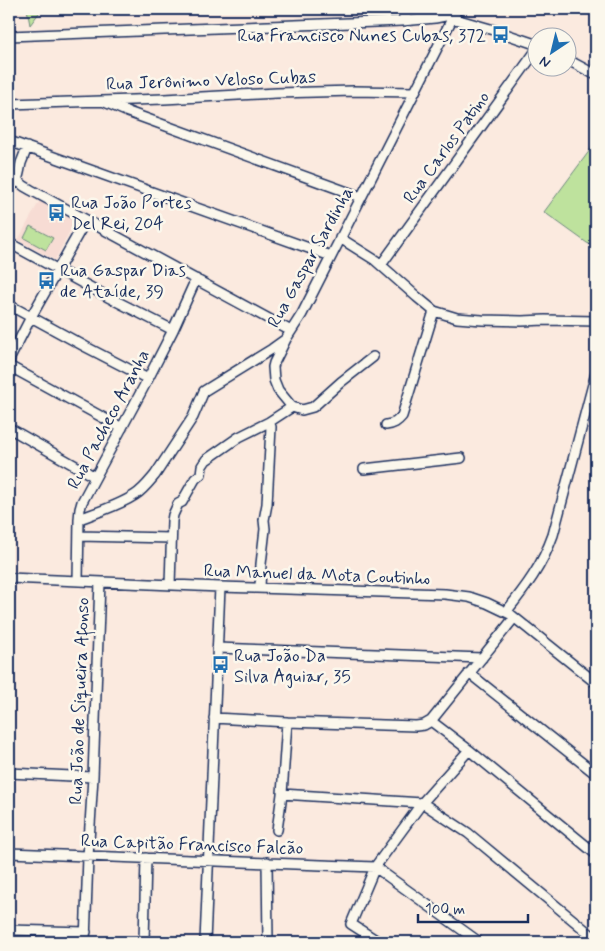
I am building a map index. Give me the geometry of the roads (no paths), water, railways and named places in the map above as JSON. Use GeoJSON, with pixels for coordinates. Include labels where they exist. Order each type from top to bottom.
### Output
{"type":"FeatureCollection","features":[{"type":"Feature","properties":{"kind":"street"},"geometry":{"type":"LineString","coordinates":[[402,21],[408,9]]}},
{"type":"Feature","properties":{"kind":"street"},"geometry":{"type":"LineString","coordinates":[[432,9],[449,17],[494,30],[528,43]]}},
{"type":"Feature","properties":{"kind":"street","name":"Rua Gaspar Sardinha"},"geometry":{"type":"LineString","coordinates":[[79,519],[114,506],[136,494],[148,484],[193,417],[204,391],[286,339],[302,314],[414,92],[449,17],[457,9]]}},
{"type":"Feature","properties":{"kind":"street"},"geometry":{"type":"LineString","coordinates":[[9,36],[402,21],[449,17]]}},
{"type":"Feature","properties":{"kind":"street","name":"Rua Carlos Patino"},"geometry":{"type":"LineString","coordinates":[[382,265],[528,61]]}},
{"type":"Feature","properties":{"kind":"street"},"geometry":{"type":"LineString","coordinates":[[578,65],[596,75]]}},
{"type":"Feature","properties":{"kind":"street","name":"Rua Jerônimo Veloso Cubas"},"geometry":{"type":"LineString","coordinates":[[9,104],[345,91],[414,92]]}},
{"type":"Feature","properties":{"kind":"street"},"geometry":{"type":"LineString","coordinates":[[100,100],[361,197]]}},
{"type":"Feature","properties":{"kind":"street"},"geometry":{"type":"LineString","coordinates":[[9,141],[331,256]]}},
{"type":"Feature","properties":{"kind":"street"},"geometry":{"type":"LineString","coordinates":[[9,187],[17,180],[27,147]]}},
{"type":"Feature","properties":{"kind":"street"},"geometry":{"type":"LineString","coordinates":[[17,180],[24,186],[291,331]]}},
{"type":"Feature","properties":{"kind":"street"},"geometry":{"type":"LineString","coordinates":[[9,360],[86,220]]}},
{"type":"Feature","properties":{"kind":"street"},"geometry":{"type":"LineString","coordinates":[[340,238],[382,265],[434,311],[457,318],[482,320],[596,321]]}},
{"type":"Feature","properties":{"kind":"street"},"geometry":{"type":"LineString","coordinates":[[9,243],[173,330]]}},
{"type":"Feature","properties":{"kind":"street","name":"Rua Pacheco Aranha"},"geometry":{"type":"LineString","coordinates":[[78,581],[79,519],[82,502],[148,379],[196,279]]}},
{"type":"Feature","properties":{"kind":"street"},"geometry":{"type":"LineString","coordinates":[[9,305],[148,379]]}},
{"type":"Feature","properties":{"kind":"street"},"geometry":{"type":"LineString","coordinates":[[386,424],[394,424],[402,416],[434,311]]}},
{"type":"Feature","properties":{"kind":"street"},"geometry":{"type":"LineString","coordinates":[[286,339],[274,363],[274,377],[278,390],[292,407],[302,410],[314,406],[341,382],[374,357]]}},
{"type":"Feature","properties":{"kind":"street"},"geometry":{"type":"LineString","coordinates":[[9,366],[122,428]]}},
{"type":"Feature","properties":{"kind":"street"},"geometry":{"type":"LineString","coordinates":[[214,718],[416,726],[424,725],[431,721],[482,658],[510,615],[547,551],[596,373]]}},
{"type":"Feature","properties":{"kind":"street"},"geometry":{"type":"LineString","coordinates":[[170,585],[172,521],[178,504],[182,502],[195,479],[201,474],[202,466],[206,460],[239,437],[269,422],[292,407]]}},
{"type":"Feature","properties":{"kind":"street"},"geometry":{"type":"LineString","coordinates":[[260,588],[265,529],[264,520],[267,504],[271,427],[269,422]]}},
{"type":"Feature","properties":{"kind":"street"},"geometry":{"type":"LineString","coordinates":[[9,428],[95,477]]}},
{"type":"Feature","properties":{"kind":"street"},"geometry":{"type":"LineString","coordinates":[[364,469],[461,458]]}},
{"type":"Feature","properties":{"kind":"street"},"geometry":{"type":"LineString","coordinates":[[79,536],[171,538]]}},
{"type":"Feature","properties":{"kind":"street","name":"Rua Manuel da Mota Coutinho"},"geometry":{"type":"LineString","coordinates":[[9,578],[445,594],[469,597],[487,603],[510,615],[596,683]]}},
{"type":"Feature","properties":{"kind":"street","name":"Rua João de Siqueira Afonso"},"geometry":{"type":"LineString","coordinates":[[85,942],[100,582]]}},
{"type":"Feature","properties":{"kind":"street"},"geometry":{"type":"LineString","coordinates":[[205,942],[220,587]]}},
{"type":"Feature","properties":{"kind":"street"},"geometry":{"type":"LineString","coordinates":[[218,648],[482,658]]}},
{"type":"Feature","properties":{"kind":"street"},"geometry":{"type":"LineString","coordinates":[[469,673],[596,774]]}},
{"type":"Feature","properties":{"kind":"street"},"geometry":{"type":"LineString","coordinates":[[431,721],[596,854]]}},
{"type":"Feature","properties":{"kind":"street"},"geometry":{"type":"LineString","coordinates":[[277,830],[282,794],[287,722]]}},
{"type":"Feature","properties":{"kind":"street"},"geometry":{"type":"LineString","coordinates":[[379,942],[351,924],[375,867],[422,803],[469,750]]}},
{"type":"Feature","properties":{"kind":"street"},"geometry":{"type":"LineString","coordinates":[[9,773],[92,777]]}},
{"type":"Feature","properties":{"kind":"street"},"geometry":{"type":"LineString","coordinates":[[282,794],[422,803],[468,833],[596,939]]}},
{"type":"Feature","properties":{"kind":"street","name":"Rua Capitão Francisco Falcão"},"geometry":{"type":"LineString","coordinates":[[9,853],[375,867]]}},
{"type":"Feature","properties":{"kind":"street"},"geometry":{"type":"LineString","coordinates":[[144,942],[146,858]]}},
{"type":"Feature","properties":{"kind":"street"},"geometry":{"type":"LineString","coordinates":[[267,862],[268,942]]}},
{"type":"Feature","properties":{"kind":"street"},"geometry":{"type":"LineString","coordinates":[[375,867],[479,942]]}},
{"type":"Feature","properties":{"kind":"street"},"geometry":{"type":"LineString","coordinates":[[9,930],[86,932]]}},
{"type":"Feature","properties":{"kind":"place","name":"Rua Francisco Nunes Cubas, 372"},"geometry":{"type":"Point","coordinates":[500,35]}},
{"type":"Feature","properties":{"kind":"place","name":"Rua João Portes Del Rei, 204"},"geometry":{"type":"Point","coordinates":[57,212]}},
{"type":"Feature","properties":{"kind":"place","name":"Rua Gaspar Dias de Ataíde, 39"},"geometry":{"type":"Point","coordinates":[46,280]}},
{"type":"Feature","properties":{"kind":"place","name":"Rua João Da Silva Aguiar, 35"},"geometry":{"type":"Point","coordinates":[220,665]}}]}
